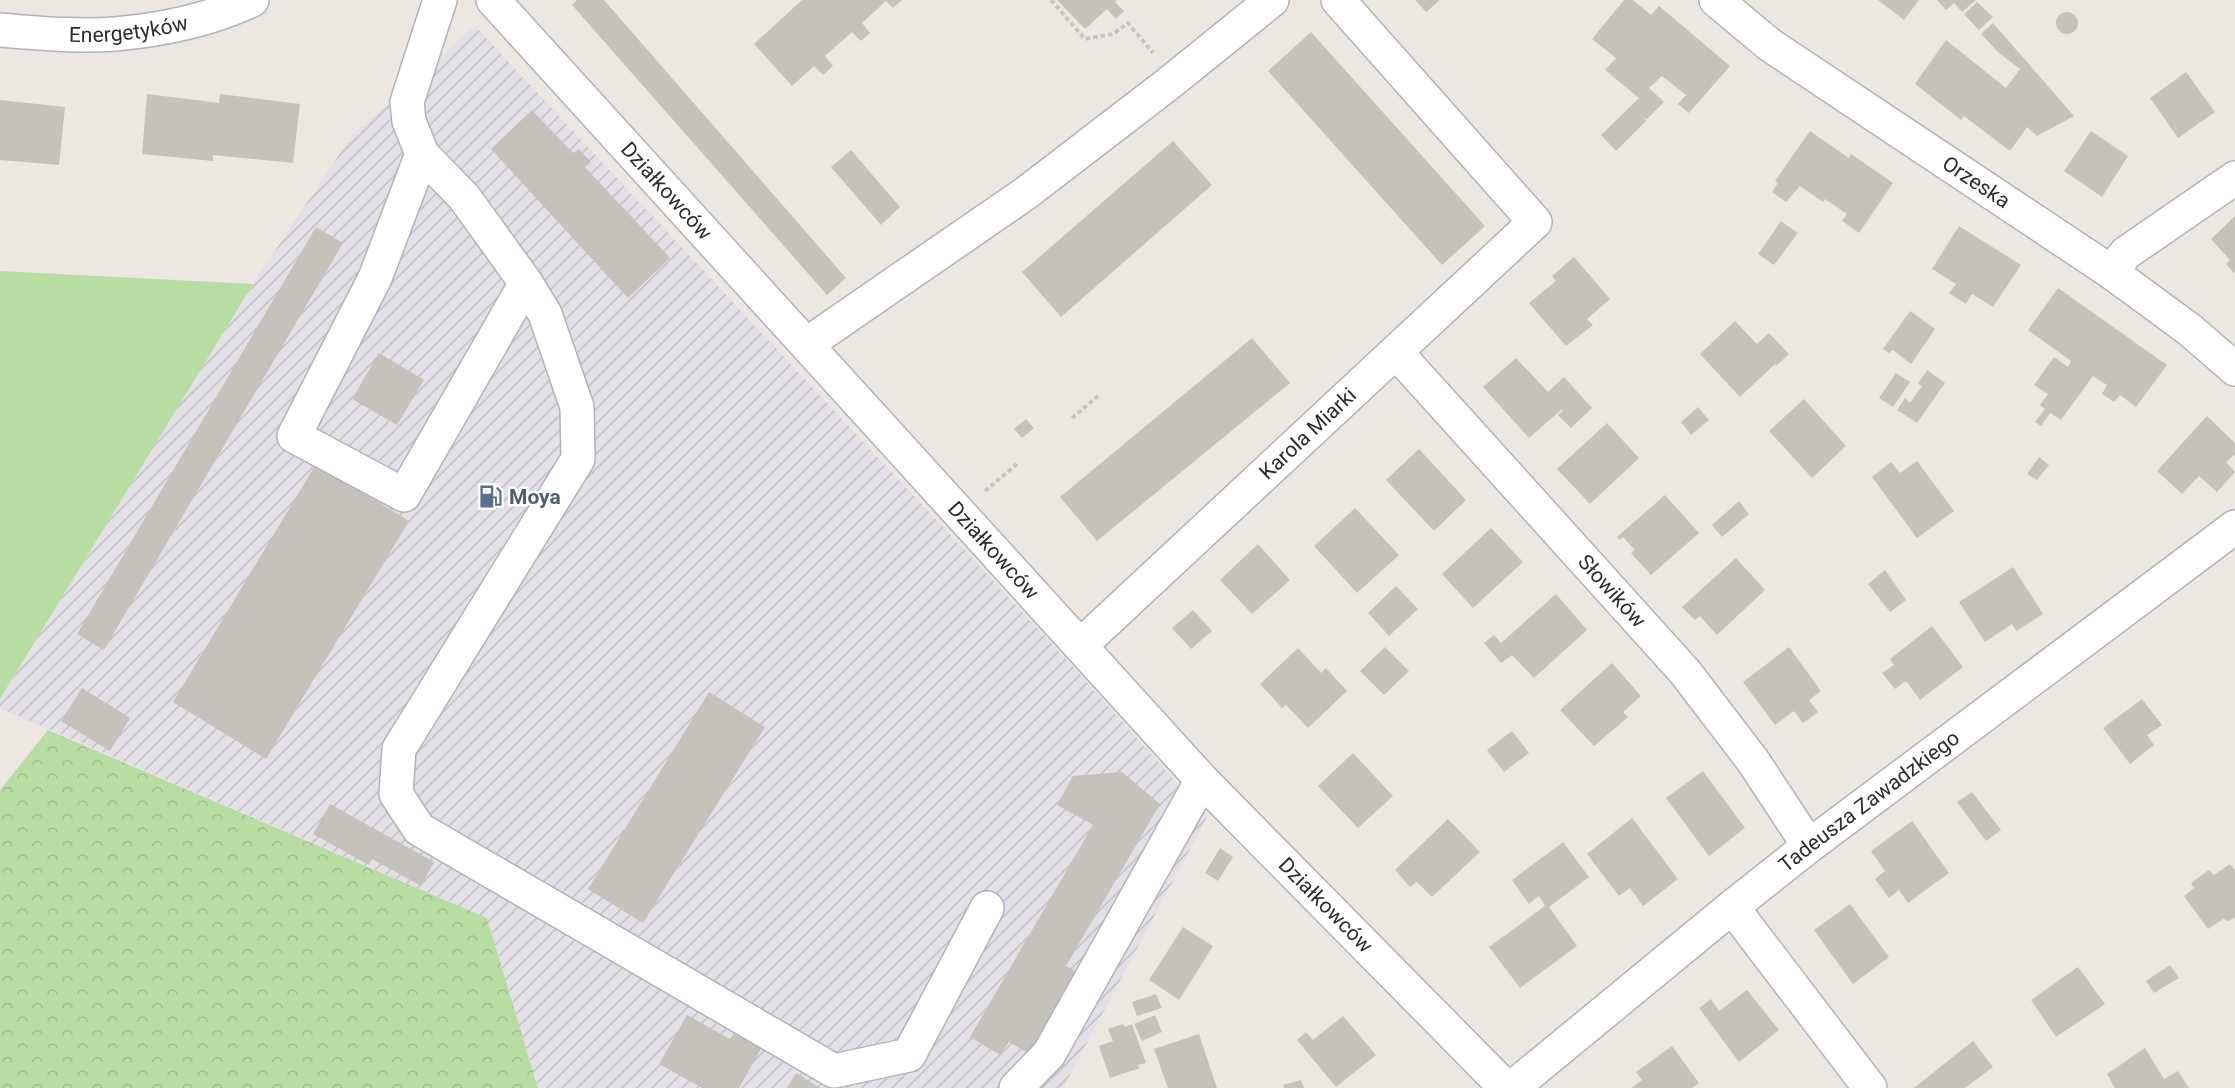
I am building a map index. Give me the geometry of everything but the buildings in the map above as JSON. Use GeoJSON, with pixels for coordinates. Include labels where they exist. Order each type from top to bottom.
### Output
{"type":"FeatureCollection","features":[{"type":"Feature","properties":{"kind":"street","name":"Energetyków"},"geometry":{"type":"LineString","coordinates":[[0,30],[60,34],[114,34],[211,16],[252,0]]}},
{"type":"Feature","properties":{"kind":"street"},"geometry":{"type":"LineString","coordinates":[[440,0],[407,102],[409,121],[422,154],[464,197],[526,283],[545,314],[577,407],[578,459],[399,749],[396,794],[419,829],[834,1071],[909,1055],[987,908]]}},
{"type":"Feature","properties":{"kind":"street","name":"Działkowców"},"geometry":{"type":"LineString","coordinates":[[493,0],[1202,780],[1506,1088]]}},
{"type":"Feature","properties":{"kind":"street"},"geometry":{"type":"LineString","coordinates":[[807,344],[1026,193],[1272,0]]}},
{"type":"Feature","properties":{"kind":"street","name":"Karola Miarki"},"geometry":{"type":"LineString","coordinates":[[1081,645],[1535,222],[1338,0]]}},
{"type":"Feature","properties":{"kind":"street","name":"Orzeska"},"geometry":{"type":"LineString","coordinates":[[1716,0],[1770,45],[2111,272],[2190,330],[2235,369]]}},
{"type":"Feature","properties":{"kind":"street"},"geometry":{"type":"LineString","coordinates":[[422,154],[375,278],[294,436],[404,495],[526,283]]}},
{"type":"Feature","properties":{"kind":"street"},"geometry":{"type":"LineString","coordinates":[[2111,272],[2126,253],[2235,178]]}},
{"type":"Feature","properties":{"kind":"street","name":"Słowików"},"geometry":{"type":"LineString","coordinates":[[1396,351],[1685,672],[1753,760],[1809,846]]}},
{"type":"Feature","properties":{"kind":"street","name":"Tadeusza Zawadzkiego"},"geometry":{"type":"LineString","coordinates":[[1512,1088],[1809,846],[2235,527]]}},
{"type":"Feature","properties":{"kind":"street"},"geometry":{"type":"LineString","coordinates":[[1016,1088],[1049,1054],[1202,780]]}},
{"type":"Feature","properties":{"kind":"street"},"geometry":{"type":"LineString","coordinates":[[1732,907],[1870,1088]]}},
{"type":"Feature","properties":{"kind":"path"},"geometry":{"type":"LineString","coordinates":[[1051,0],[1085,39],[1113,34],[1128,23],[1175,78]]}},
{"type":"Feature","properties":{"kind":"path"},"geometry":{"type":"LineString","coordinates":[[1072,418],[1098,396]]}},
{"type":"Feature","properties":{"kind":"path"},"geometry":{"type":"LineString","coordinates":[[985,491],[1017,464]]}},
{"type":"Feature","properties":{"kind":"shaded area"},"geometry":{"type":"Polygon","coordinates":[[[475,26],[1069,662],[1207,817],[1063,1088],[538,1088],[487,918],[0,708],[0,699],[253,284],[352,135],[475,26]]]}},
{"type":"Feature","properties":{"kind":"green space"},"geometry":{"type":"Polygon","coordinates":[[[0,271],[253,284],[0,699],[0,271]]]}},
{"type":"Feature","properties":{"kind":"green space"},"geometry":{"type":"Polygon","coordinates":[[[48,730],[487,918],[538,1088],[0,1088],[0,790],[48,730]]]}},
{"type":"Feature","properties":{"kind":"place","name":"Moya"},"geometry":{"type":"Point","coordinates":[491,497]}}]}
